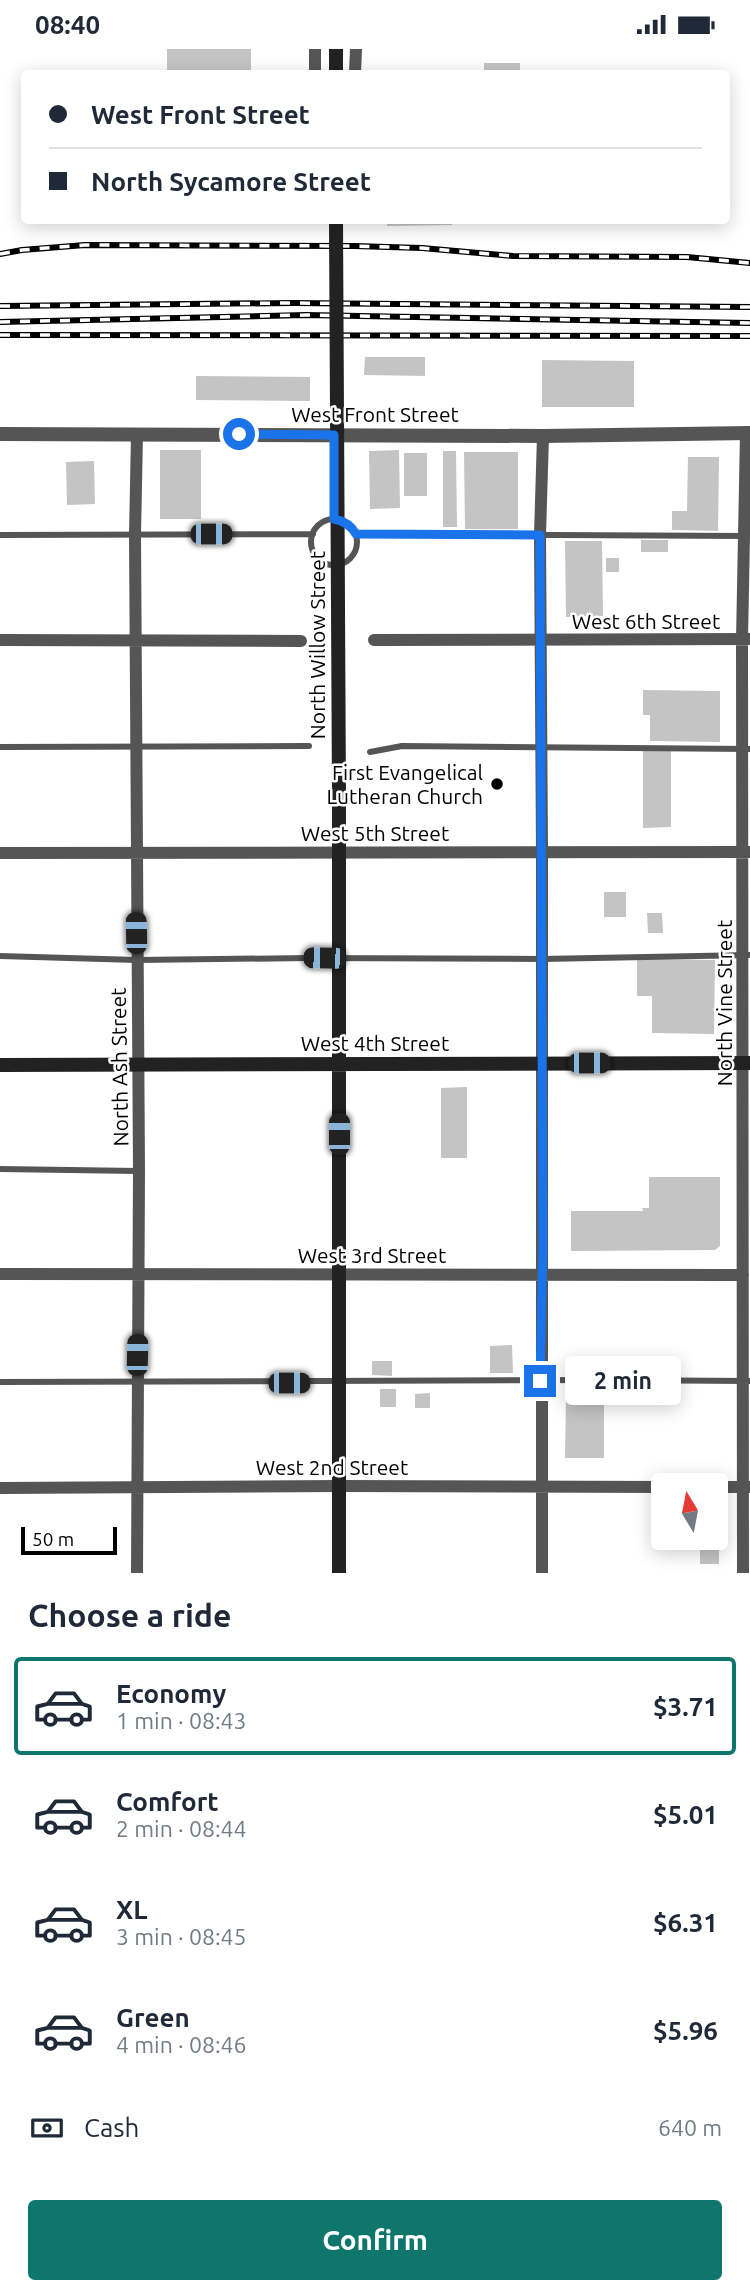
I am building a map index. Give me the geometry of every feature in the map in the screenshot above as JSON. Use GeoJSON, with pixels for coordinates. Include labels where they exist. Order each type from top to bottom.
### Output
{"type":"FeatureCollection","features":[{"type":"Feature","properties":{"kind":"main road"},"geometry":{"type":"LineString","coordinates":[[336,49],[336,70]]}},
{"type":"Feature","properties":{"kind":"main road","name":"North Willow Street"},"geometry":{"type":"LineString","coordinates":[[337,224],[339,1573]]}},
{"type":"Feature","properties":{"kind":"main road","name":"West 4th Street"},"geometry":{"type":"LineString","coordinates":[[0,1065],[747,1063]]}},
{"type":"Feature","properties":{"kind":"street"},"geometry":{"type":"LineString","coordinates":[[315,49],[315,70]]}},
{"type":"Feature","properties":{"kind":"street"},"geometry":{"type":"LineString","coordinates":[[355,70],[356,49]]}},
{"type":"Feature","properties":{"kind":"street","name":"West Front Street"},"geometry":{"type":"LineString","coordinates":[[0,434],[542,436],[748,433]]}},
{"type":"Feature","properties":{"kind":"street","name":"North Vine Street"},"geometry":{"type":"LineString","coordinates":[[743,1573],[746,1487],[743,1275],[747,1164],[748,433]]}},
{"type":"Feature","properties":{"kind":"street","name":"North Ash Street"},"geometry":{"type":"LineString","coordinates":[[137,434],[137,1573]]}},
{"type":"Feature","properties":{"kind":"street"},"geometry":{"type":"LineString","coordinates":[[334,435],[334,519]]}},
{"type":"Feature","properties":{"kind":"street"},"geometry":{"type":"LineString","coordinates":[[542,436],[542,1573]]}},
{"type":"Feature","properties":{"kind":"street","name":"West 6th Street"},"geometry":{"type":"LineString","coordinates":[[374,640],[746,639]]}},
{"type":"Feature","properties":{"kind":"street"},"geometry":{"type":"LineString","coordinates":[[0,640],[301,641]]}},
{"type":"Feature","properties":{"kind":"street","name":"West 5th Street"},"geometry":{"type":"LineString","coordinates":[[0,853],[746,852]]}},
{"type":"Feature","properties":{"kind":"street","name":"West 3rd Street"},"geometry":{"type":"LineString","coordinates":[[0,1274],[743,1275]]}},
{"type":"Feature","properties":{"kind":"street","name":"West 2nd Street"},"geometry":{"type":"LineString","coordinates":[[0,1488],[651,1487]]}},
{"type":"Feature","properties":{"kind":"street"},"geometry":{"type":"LineString","coordinates":[[728,1487],[746,1487]]}},
{"type":"Feature","properties":{"kind":"lane"},"geometry":{"type":"LineString","coordinates":[[325,521],[342,521],[356,534],[356,548],[352,557],[338,565],[323,562],[317,557],[311,544],[313,534],[325,521]]}},
{"type":"Feature","properties":{"kind":"lane"},"geometry":{"type":"LineString","coordinates":[[0,535],[313,534]]}},
{"type":"Feature","properties":{"kind":"lane"},"geometry":{"type":"LineString","coordinates":[[356,534],[747,536]]}},
{"type":"Feature","properties":{"kind":"lane"},"geometry":{"type":"LineString","coordinates":[[0,747],[309,746]]}},
{"type":"Feature","properties":{"kind":"lane"},"geometry":{"type":"LineString","coordinates":[[370,752],[402,746],[746,749]]}},
{"type":"Feature","properties":{"kind":"lane"},"geometry":{"type":"LineString","coordinates":[[0,956],[137,960],[542,959],[746,955]]}},
{"type":"Feature","properties":{"kind":"lane"},"geometry":{"type":"LineString","coordinates":[[0,1169],[139,1171]]}},
{"type":"Feature","properties":{"kind":"lane"},"geometry":{"type":"LineString","coordinates":[[0,1382],[746,1381]]}},
{"type":"Feature","properties":{"kind":"building"},"geometry":{"type":"Polygon","coordinates":[[[167,49],[251,49],[251,70],[167,70],[167,49]]]}},
{"type":"Feature","properties":{"kind":"building"},"geometry":{"type":"Polygon","coordinates":[[[484,63],[520,63],[520,70],[484,70],[484,63]]]}},
{"type":"Feature","properties":{"kind":"building"},"geometry":{"type":"Polygon","coordinates":[[[387,224],[452,224],[452,225],[387,224]]]}},
{"type":"Feature","properties":{"kind":"building"},"geometry":{"type":"Polygon","coordinates":[[[365,357],[425,357],[425,376],[364,375],[365,357]]]}},
{"type":"Feature","properties":{"kind":"building"},"geometry":{"type":"Polygon","coordinates":[[[542,360],[634,361],[634,407],[542,407],[542,360]]]}},
{"type":"Feature","properties":{"kind":"building"},"geometry":{"type":"Polygon","coordinates":[[[196,376],[310,377],[310,401],[196,400],[196,376]]]}},
{"type":"Feature","properties":{"kind":"building"},"geometry":{"type":"Polygon","coordinates":[[[160,450],[201,450],[201,519],[160,519],[160,450]]]}},
{"type":"Feature","properties":{"kind":"building"},"geometry":{"type":"Polygon","coordinates":[[[399,450],[400,508],[370,509],[369,451],[399,450]]]}},
{"type":"Feature","properties":{"kind":"building"},"geometry":{"type":"Polygon","coordinates":[[[443,451],[456,451],[457,527],[443,527],[443,451]]]}},
{"type":"Feature","properties":{"kind":"building"},"geometry":{"type":"Polygon","coordinates":[[[464,452],[518,452],[518,529],[465,529],[464,452]]]}},
{"type":"Feature","properties":{"kind":"building"},"geometry":{"type":"Polygon","coordinates":[[[404,453],[427,453],[427,496],[404,496],[404,453]]]}},
{"type":"Feature","properties":{"kind":"building"},"geometry":{"type":"Polygon","coordinates":[[[688,457],[719,457],[718,531],[672,530],[672,511],[687,511],[688,457]]]}},
{"type":"Feature","properties":{"kind":"building"},"geometry":{"type":"Polygon","coordinates":[[[94,461],[95,504],[67,505],[66,462],[94,461]]]}},
{"type":"Feature","properties":{"kind":"building"},"geometry":{"type":"Polygon","coordinates":[[[641,540],[668,540],[668,552],[641,552],[641,540]]]}},
{"type":"Feature","properties":{"kind":"building"},"geometry":{"type":"Polygon","coordinates":[[[565,541],[602,541],[603,616],[566,617],[565,541]]]}},
{"type":"Feature","properties":{"kind":"building"},"geometry":{"type":"Polygon","coordinates":[[[606,558],[619,558],[619,572],[606,572],[606,558]]]}},
{"type":"Feature","properties":{"kind":"building"},"geometry":{"type":"Polygon","coordinates":[[[643,690],[720,691],[720,742],[650,741],[650,715],[643,715],[643,690]]]}},
{"type":"Feature","properties":{"kind":"building"},"geometry":{"type":"Polygon","coordinates":[[[643,751],[671,751],[671,827],[643,828],[643,751]]]}},
{"type":"Feature","properties":{"kind":"building"},"geometry":{"type":"Polygon","coordinates":[[[604,892],[626,892],[626,917],[604,917],[604,892]]]}},
{"type":"Feature","properties":{"kind":"building"},"geometry":{"type":"Polygon","coordinates":[[[647,913],[662,913],[663,933],[648,933],[647,913]]]}},
{"type":"Feature","properties":{"kind":"building"},"geometry":{"type":"Polygon","coordinates":[[[637,959],[715,960],[714,1034],[652,1033],[652,996],[637,996],[637,959]]]}},
{"type":"Feature","properties":{"kind":"building"},"geometry":{"type":"Polygon","coordinates":[[[467,1087],[467,1158],[441,1158],[441,1088],[467,1087]]]}},
{"type":"Feature","properties":{"kind":"building"},"geometry":{"type":"Polygon","coordinates":[[[649,1177],[720,1177],[720,1246],[715,1250],[571,1251],[571,1211],[643,1211],[642,1208],[649,1208],[649,1177]]]}},
{"type":"Feature","properties":{"kind":"building"},"geometry":{"type":"Polygon","coordinates":[[[512,1345],[513,1373],[490,1373],[490,1346],[512,1345]]]}},
{"type":"Feature","properties":{"kind":"building"},"geometry":{"type":"Polygon","coordinates":[[[372,1361],[392,1361],[392,1376],[372,1375],[372,1361]]]}},
{"type":"Feature","properties":{"kind":"building"},"geometry":{"type":"Polygon","coordinates":[[[380,1389],[396,1389],[396,1407],[380,1407],[380,1389]]]}},
{"type":"Feature","properties":{"kind":"building"},"geometry":{"type":"Polygon","coordinates":[[[430,1393],[430,1408],[415,1408],[415,1394],[430,1393]]]}},
{"type":"Feature","properties":{"kind":"building"},"geometry":{"type":"Polygon","coordinates":[[[566,1395],[604,1395],[604,1458],[565,1458],[566,1395]]]}},
{"type":"Feature","properties":{"kind":"building"},"geometry":{"type":"Polygon","coordinates":[[[700,1551],[719,1551],[719,1564],[700,1564],[700,1551]]]}},
{"type":"Feature","properties":{"kind":"railway"},"geometry":{"type":"LineString","coordinates":[[0,254],[85,245],[354,246],[422,248],[513,256],[687,257],[750,263]]}},
{"type":"Feature","properties":{"kind":"railway"},"geometry":{"type":"LineString","coordinates":[[0,306],[292,303],[750,307]]}},
{"type":"Feature","properties":{"kind":"railway"},"geometry":{"type":"LineString","coordinates":[[0,322],[306,315],[750,323]]}},
{"type":"Feature","properties":{"kind":"railway"},"geometry":{"type":"LineString","coordinates":[[0,335],[750,336]]}},
{"type":"Feature","properties":{"kind":"place","name":"First Evangelical Lutheran Church"},"geometry":{"type":"Point","coordinates":[497,784]}},
{"type":"Feature","properties":{"kind":"route"},"geometry":{"type":"LineString","coordinates":[[239,434],[334,435],[334,519],[342,521],[356,534],[540,535],[543,1248],[540,1381]]}}]}
